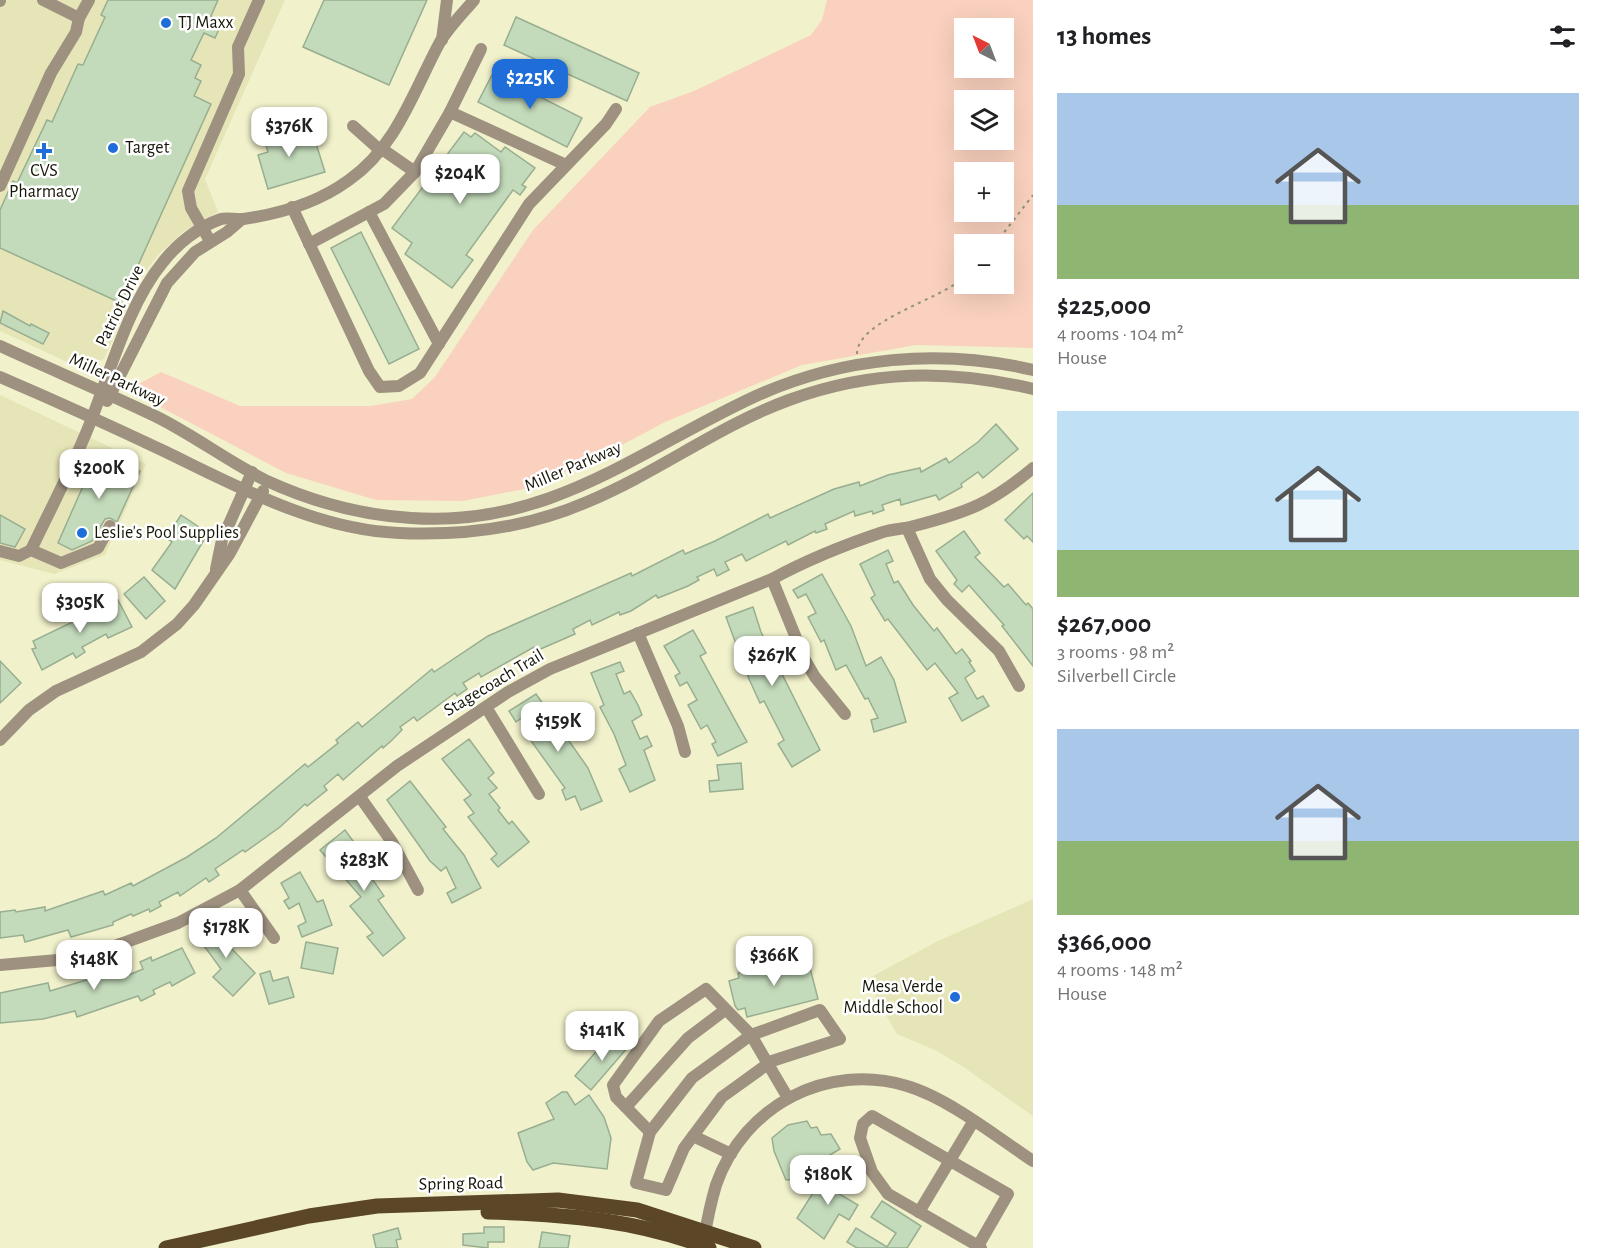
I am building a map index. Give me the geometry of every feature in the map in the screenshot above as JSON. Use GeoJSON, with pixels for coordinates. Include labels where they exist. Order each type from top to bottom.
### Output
{"type":"FeatureCollection","features":[{"type":"Feature","properties":{"kind":"main road","name":"Spring Road"},"geometry":{"type":"LineString","coordinates":[[166,1248],[332,1212],[377,1206],[558,1200],[637,1210],[705,1243]]}},
{"type":"Feature","properties":{"kind":"main road","name":"Spring Road"},"geometry":{"type":"LineString","coordinates":[[203,1248],[336,1220],[452,1211],[588,1217],[705,1243],[754,1248]]}},
{"type":"Feature","properties":{"kind":"street"},"geometry":{"type":"LineString","coordinates":[[43,0],[79,18]]}},
{"type":"Feature","properties":{"kind":"street"},"geometry":{"type":"LineString","coordinates":[[0,186],[51,73],[76,32],[79,18],[89,0]]}},
{"type":"Feature","properties":{"kind":"street"},"geometry":{"type":"LineString","coordinates":[[210,241],[190,208],[188,191],[239,74],[238,47],[260,0]]}},
{"type":"Feature","properties":{"kind":"street","name":"Patriot Drive"},"geometry":{"type":"LineString","coordinates":[[442,40],[447,0]]}},
{"type":"Feature","properties":{"kind":"street","name":"Patriot Drive"},"geometry":{"type":"LineString","coordinates":[[106,394],[150,278],[182,242],[202,228],[223,218],[242,219],[292,207],[324,195],[348,181],[382,150],[397,130],[442,40],[474,0]]}},
{"type":"Feature","properties":{"kind":"street"},"geometry":{"type":"LineString","coordinates":[[309,244],[384,204],[415,172],[450,112],[481,49]]}},
{"type":"Feature","properties":{"kind":"street"},"geometry":{"type":"LineString","coordinates":[[292,207],[369,371],[380,387],[399,386],[420,373],[529,204],[606,124],[616,109]]}},
{"type":"Feature","properties":{"kind":"street"},"geometry":{"type":"LineString","coordinates":[[450,112],[566,165]]}},
{"type":"Feature","properties":{"kind":"street"},"geometry":{"type":"LineString","coordinates":[[352,126],[415,172]]}},
{"type":"Feature","properties":{"kind":"street"},"geometry":{"type":"LineString","coordinates":[[369,212],[439,344]]}},
{"type":"Feature","properties":{"kind":"street","name":"Patriot Drive"},"geometry":{"type":"LineString","coordinates":[[32,550],[93,418],[167,283],[182,263],[210,241],[228,232],[242,219]]}},
{"type":"Feature","properties":{"kind":"street","name":"Miller Parkway"},"geometry":{"type":"LineString","coordinates":[[0,346],[158,417],[267,481],[318,501],[377,515],[426,519],[492,514],[527,506],[590,484],[757,396],[821,373],[871,362],[955,357],[1033,370]]}},
{"type":"Feature","properties":{"kind":"street","name":"Miller Parkway"},"geometry":{"type":"LineString","coordinates":[[0,377],[93,418],[244,490],[325,519],[372,531],[467,533],[538,520],[590,501],[761,412],[836,386],[888,377],[946,374],[995,380],[1033,389]]}},
{"type":"Feature","properties":{"kind":"street","name":"Stagecoach Trail"},"geometry":{"type":"LineString","coordinates":[[0,965],[30,964],[96,953],[178,923],[240,890],[423,748],[528,680],[772,579],[803,562],[874,535],[907,528],[983,505],[1006,492],[1033,468]]}},
{"type":"Feature","properties":{"kind":"street"},"geometry":{"type":"LineString","coordinates":[[216,570],[218,551],[252,472]]}},
{"type":"Feature","properties":{"kind":"street"},"geometry":{"type":"LineString","coordinates":[[0,739],[29,710],[56,691],[129,658],[164,636],[194,605],[241,532],[267,481]]}},
{"type":"Feature","properties":{"kind":"street"},"geometry":{"type":"LineString","coordinates":[[0,551],[19,555],[32,550],[61,563],[98,548],[110,526]]}},
{"type":"Feature","properties":{"kind":"street"},"geometry":{"type":"LineString","coordinates":[[228,526],[241,532]]}},
{"type":"Feature","properties":{"kind":"street"},"geometry":{"type":"LineString","coordinates":[[907,528],[930,579],[947,600],[999,651],[1019,686]]}},
{"type":"Feature","properties":{"kind":"street"},"geometry":{"type":"LineString","coordinates":[[772,579],[805,660],[815,677],[845,714]]}},
{"type":"Feature","properties":{"kind":"street"},"geometry":{"type":"LineString","coordinates":[[638,633],[678,726],[685,752]]}},
{"type":"Feature","properties":{"kind":"street"},"geometry":{"type":"LineString","coordinates":[[486,707],[539,794]]}},
{"type":"Feature","properties":{"kind":"street"},"geometry":{"type":"LineString","coordinates":[[360,797],[392,842],[418,890]]}},
{"type":"Feature","properties":{"kind":"street"},"geometry":{"type":"LineString","coordinates":[[240,890],[274,938]]}},
{"type":"Feature","properties":{"kind":"street"},"geometry":{"type":"LineString","coordinates":[[650,1132],[616,1096],[613,1085],[659,1021],[706,989],[751,1035],[788,1098]]}},
{"type":"Feature","properties":{"kind":"street"},"geometry":{"type":"LineString","coordinates":[[626,1107],[688,1038],[725,1010]]}},
{"type":"Feature","properties":{"kind":"street"},"geometry":{"type":"LineString","coordinates":[[820,1010],[840,1039],[769,1063],[722,1097],[684,1148],[666,1190],[636,1183],[650,1132],[692,1078],[751,1035],[820,1010]]}},
{"type":"Feature","properties":{"kind":"street"},"geometry":{"type":"LineString","coordinates":[[705,1243],[717,1184],[731,1155],[766,1114],[788,1098],[827,1081],[888,1082],[925,1093],[1033,1161]]}},
{"type":"Feature","properties":{"kind":"street"},"geometry":{"type":"LineString","coordinates":[[873,1116],[1008,1194],[978,1247],[919,1212],[888,1194],[872,1172],[860,1138],[863,1124],[873,1116]]}},
{"type":"Feature","properties":{"kind":"street"},"geometry":{"type":"LineString","coordinates":[[919,1212],[973,1122]]}},
{"type":"Feature","properties":{"kind":"street"},"geometry":{"type":"LineString","coordinates":[[693,1136],[731,1155]]}},
{"type":"Feature","properties":{"kind":"path"},"geometry":{"type":"LineString","coordinates":[[1003,234],[1033,195]]}},
{"type":"Feature","properties":{"kind":"path"},"geometry":{"type":"LineString","coordinates":[[857,357],[857,345],[863,336],[883,322],[954,287]]}},
{"type":"Feature","properties":{"kind":"shaded area"},"geometry":{"type":"Polygon","coordinates":[[[0,0],[285,0],[205,179],[218,212],[183,232],[159,254],[140,278],[104,359],[78,367],[0,331],[0,0]]]}},
{"type":"Feature","properties":{"kind":"shaded area"},"geometry":{"type":"Polygon","coordinates":[[[827,0],[1033,0],[1033,348],[916,345],[802,365],[665,422],[601,456],[529,488],[463,501],[376,500],[286,473],[128,390],[161,372],[240,406],[371,406],[412,399],[435,377],[533,230],[650,107],[694,91],[811,35],[822,20],[827,0]]]}},
{"type":"Feature","properties":{"kind":"shaded area"},"geometry":{"type":"Polygon","coordinates":[[[0,395],[146,464],[105,555],[54,574],[0,560],[0,395]]]}},
{"type":"Feature","properties":{"kind":"shaded area","name":"Mesa Verde Middle School"},"geometry":{"type":"Polygon","coordinates":[[[1033,899],[1033,1116],[962,1066],[935,1050],[897,1034],[868,983],[871,977],[938,941],[1033,899]]]}},
{"type":"Feature","properties":{"kind":"building","name":"Target"},"geometry":{"type":"Polygon","coordinates":[[[108,0],[218,0],[211,16],[219,29],[215,38],[204,33],[191,60],[201,65],[195,78],[201,81],[194,96],[211,104],[121,303],[0,248],[0,210],[13,181],[17,183],[47,120],[52,122],[78,64],[83,65],[105,17],[101,15],[108,0]]]}},
{"type":"Feature","properties":{"kind":"building"},"geometry":{"type":"Polygon","coordinates":[[[324,0],[427,0],[389,85],[303,47],[324,0]]]}},
{"type":"Feature","properties":{"kind":"building"},"geometry":{"type":"Polygon","coordinates":[[[516,17],[639,73],[627,101],[504,45],[516,17]]]}},
{"type":"Feature","properties":{"kind":"building"},"geometry":{"type":"Polygon","coordinates":[[[493,73],[582,118],[567,147],[478,102],[493,73]]]}},
{"type":"Feature","properties":{"kind":"building"},"geometry":{"type":"Polygon","coordinates":[[[298,125],[303,141],[314,137],[325,172],[268,189],[258,155],[268,152],[263,135],[298,125]]]}},
{"type":"Feature","properties":{"kind":"building"},"geometry":{"type":"Polygon","coordinates":[[[464,132],[471,137],[475,133],[501,152],[505,147],[535,168],[522,185],[526,187],[520,195],[513,190],[466,255],[473,260],[452,288],[405,254],[412,243],[392,228],[464,132]]]}},
{"type":"Feature","properties":{"kind":"building"},"geometry":{"type":"Polygon","coordinates":[[[361,232],[419,349],[389,364],[331,248],[361,232]]]}},
{"type":"Feature","properties":{"kind":"building"},"geometry":{"type":"Polygon","coordinates":[[[3,311],[30,326],[31,324],[49,333],[43,344],[0,323],[3,311]]]}},
{"type":"Feature","properties":{"kind":"building"},"geometry":{"type":"Polygon","coordinates":[[[996,424],[1018,449],[983,478],[978,472],[961,484],[962,487],[939,500],[936,495],[901,505],[900,499],[882,505],[884,510],[873,514],[872,511],[855,516],[854,511],[825,524],[827,529],[816,533],[815,531],[788,545],[786,541],[746,561],[742,554],[725,562],[729,570],[717,576],[714,569],[697,577],[699,580],[688,586],[658,598],[656,595],[631,611],[620,615],[619,612],[592,625],[590,620],[573,629],[575,634],[536,651],[534,647],[481,677],[479,673],[463,683],[467,689],[457,696],[455,693],[417,721],[414,717],[400,727],[402,730],[391,741],[343,780],[338,774],[324,786],[327,790],[307,806],[305,804],[280,827],[245,852],[243,850],[215,869],[219,875],[209,882],[206,878],[180,896],[178,892],[159,902],[161,906],[150,912],[149,909],[133,916],[131,914],[113,922],[113,925],[71,937],[68,930],[25,942],[23,935],[0,938],[0,912],[45,907],[45,911],[103,891],[105,895],[131,883],[133,886],[187,857],[216,838],[305,764],[308,767],[338,743],[336,740],[358,722],[362,727],[432,669],[434,672],[488,636],[631,573],[632,576],[683,550],[685,554],[768,514],[770,518],[834,489],[859,482],[860,486],[888,475],[920,468],[921,472],[946,458],[949,463],[978,442],[996,424]]]}},
{"type":"Feature","properties":{"kind":"building"},"geometry":{"type":"Polygon","coordinates":[[[98,452],[140,471],[117,522],[110,518],[105,519],[92,541],[72,550],[58,543],[98,452]]]}},
{"type":"Feature","properties":{"kind":"building"},"geometry":{"type":"Polygon","coordinates":[[[1033,493],[1033,542],[1027,536],[1024,539],[1005,520],[1033,493]]]}},
{"type":"Feature","properties":{"kind":"building"},"geometry":{"type":"Polygon","coordinates":[[[0,515],[25,529],[15,547],[0,543],[0,515]]]}},
{"type":"Feature","properties":{"kind":"building"},"geometry":{"type":"Polygon","coordinates":[[[181,515],[208,533],[175,589],[152,570],[172,542],[166,538],[181,515]]]}},
{"type":"Feature","properties":{"kind":"building"},"geometry":{"type":"Polygon","coordinates":[[[964,531],[980,553],[975,557],[1004,587],[1008,584],[1026,605],[1028,603],[1033,609],[1033,666],[1002,626],[1004,625],[969,585],[962,592],[954,584],[957,580],[936,551],[964,531]]]}},
{"type":"Feature","properties":{"kind":"building"},"geometry":{"type":"Polygon","coordinates":[[[888,550],[893,561],[886,564],[894,583],[898,581],[913,605],[934,631],[937,628],[956,654],[962,649],[971,661],[969,662],[975,671],[965,678],[977,699],[983,696],[989,706],[962,721],[949,698],[958,693],[935,663],[927,670],[888,619],[885,621],[871,598],[875,595],[860,564],[888,550]]]}},
{"type":"Feature","properties":{"kind":"building"},"geometry":{"type":"Polygon","coordinates":[[[822,574],[851,626],[866,666],[881,657],[894,680],[906,722],[874,732],[871,720],[878,718],[868,698],[865,699],[846,665],[836,670],[824,640],[821,642],[808,617],[816,613],[806,594],[798,598],[793,590],[822,574]]]}},
{"type":"Feature","properties":{"kind":"building"},"geometry":{"type":"Polygon","coordinates":[[[144,577],[165,601],[146,619],[124,594],[144,577]]]}},
{"type":"Feature","properties":{"kind":"building"},"geometry":{"type":"Polygon","coordinates":[[[118,600],[132,627],[108,638],[106,634],[82,647],[85,652],[76,658],[73,653],[42,670],[32,649],[36,648],[33,641],[118,600]]]}},
{"type":"Feature","properties":{"kind":"building"},"geometry":{"type":"Polygon","coordinates":[[[753,607],[761,632],[820,750],[792,767],[778,744],[784,740],[764,701],[760,703],[749,679],[726,617],[753,607]]]}},
{"type":"Feature","properties":{"kind":"building"},"geometry":{"type":"Polygon","coordinates":[[[693,630],[706,653],[700,656],[747,742],[718,756],[712,744],[716,742],[707,725],[701,729],[688,705],[697,700],[687,682],[680,686],[675,676],[680,673],[664,646],[693,630]]]}},
{"type":"Feature","properties":{"kind":"building"},"geometry":{"type":"Polygon","coordinates":[[[0,661],[21,683],[0,703],[0,661]]]}},
{"type":"Feature","properties":{"kind":"building"},"geometry":{"type":"Polygon","coordinates":[[[620,662],[624,671],[616,674],[624,694],[630,691],[642,715],[632,721],[640,739],[647,736],[652,746],[644,750],[655,780],[630,792],[619,769],[626,765],[600,707],[604,705],[591,673],[620,662]]]}},
{"type":"Feature","properties":{"kind":"building"},"geometry":{"type":"Polygon","coordinates":[[[536,694],[588,768],[602,801],[581,810],[575,796],[566,800],[562,790],[565,788],[529,738],[534,734],[523,717],[516,722],[509,711],[536,694]]]}},
{"type":"Feature","properties":{"kind":"building"},"geometry":{"type":"Polygon","coordinates":[[[469,739],[494,773],[488,778],[497,788],[489,794],[500,808],[498,810],[509,824],[512,821],[529,842],[498,867],[491,859],[497,854],[468,817],[474,813],[464,800],[471,795],[442,759],[469,739]]]}},
{"type":"Feature","properties":{"kind":"building"},"geometry":{"type":"Polygon","coordinates":[[[741,763],[743,789],[710,792],[709,781],[719,780],[717,765],[741,763]]]}},
{"type":"Feature","properties":{"kind":"building"},"geometry":{"type":"Polygon","coordinates":[[[410,781],[446,827],[443,829],[464,855],[481,888],[452,903],[447,893],[456,888],[446,867],[441,871],[430,861],[387,800],[410,781]]]}},
{"type":"Feature","properties":{"kind":"building"},"geometry":{"type":"Polygon","coordinates":[[[345,830],[369,863],[364,867],[384,896],[378,900],[405,938],[383,956],[367,937],[373,933],[350,906],[361,897],[320,850],[345,830]]]}},
{"type":"Feature","properties":{"kind":"building"},"geometry":{"type":"Polygon","coordinates":[[[300,872],[317,902],[323,900],[332,925],[302,937],[298,926],[306,922],[299,903],[289,909],[284,901],[289,898],[281,883],[300,872]]]}},
{"type":"Feature","properties":{"kind":"building"},"geometry":{"type":"Polygon","coordinates":[[[224,920],[231,930],[225,934],[233,945],[230,947],[255,973],[233,996],[213,977],[221,969],[199,939],[224,920]]]}},
{"type":"Feature","properties":{"kind":"building"},"geometry":{"type":"Polygon","coordinates":[[[306,942],[338,948],[333,974],[301,968],[306,942]]]}},
{"type":"Feature","properties":{"kind":"building"},"geometry":{"type":"Polygon","coordinates":[[[182,948],[195,973],[172,986],[170,982],[153,990],[155,994],[141,1001],[138,996],[77,1017],[75,1011],[43,1019],[0,1023],[0,993],[48,983],[50,991],[109,973],[111,978],[123,974],[124,977],[143,969],[140,962],[151,957],[152,961],[182,948]]]}},
{"type":"Feature","properties":{"kind":"building"},"geometry":{"type":"Polygon","coordinates":[[[807,956],[818,999],[747,1017],[745,1008],[738,1010],[735,1006],[729,981],[739,978],[738,973],[807,956]]]}},
{"type":"Feature","properties":{"kind":"building"},"geometry":{"type":"Polygon","coordinates":[[[270,971],[273,981],[288,977],[294,997],[269,1004],[260,974],[270,971]]]}},
{"type":"Feature","properties":{"kind":"building"},"geometry":{"type":"Polygon","coordinates":[[[612,1033],[628,1047],[591,1090],[575,1076],[612,1033]]]}},
{"type":"Feature","properties":{"kind":"building"},"geometry":{"type":"Polygon","coordinates":[[[562,1092],[567,1092],[575,1105],[589,1095],[604,1117],[611,1138],[607,1169],[553,1163],[533,1170],[527,1162],[518,1133],[554,1119],[546,1103],[562,1092]]]}},
{"type":"Feature","properties":{"kind":"building"},"geometry":{"type":"Polygon","coordinates":[[[807,1121],[811,1128],[817,1127],[821,1135],[831,1134],[840,1149],[795,1176],[797,1179],[786,1180],[774,1151],[772,1138],[788,1125],[807,1121]]]}},
{"type":"Feature","properties":{"kind":"building"},"geometry":{"type":"Polygon","coordinates":[[[848,1164],[855,1186],[836,1192],[858,1205],[849,1220],[839,1214],[824,1239],[797,1218],[818,1185],[831,1193],[848,1164]]]}},
{"type":"Feature","properties":{"kind":"building"},"geometry":{"type":"Polygon","coordinates":[[[882,1201],[921,1226],[907,1248],[857,1248],[847,1242],[856,1228],[887,1247],[896,1233],[871,1217],[882,1201]]]}},
{"type":"Feature","properties":{"kind":"building"},"geometry":{"type":"Polygon","coordinates":[[[484,1227],[504,1227],[504,1242],[488,1242],[488,1248],[463,1245],[463,1234],[484,1233],[484,1227]]]}},
{"type":"Feature","properties":{"kind":"building"},"geometry":{"type":"Polygon","coordinates":[[[398,1228],[401,1239],[396,1240],[398,1248],[376,1248],[373,1235],[398,1228]]]}},
{"type":"Feature","properties":{"kind":"building"},"geometry":{"type":"Polygon","coordinates":[[[542,1232],[570,1236],[568,1248],[539,1248],[542,1232]]]}},
{"type":"Feature","properties":{"kind":"place","name":"TJ Maxx"},"geometry":{"type":"Point","coordinates":[166,23]}},
{"type":"Feature","properties":{"kind":"place","name":"Target"},"geometry":{"type":"Point","coordinates":[113,148]}},
{"type":"Feature","properties":{"kind":"place","name":"CVS Pharmacy"},"geometry":{"type":"Point","coordinates":[44,151]}},
{"type":"Feature","properties":{"kind":"place","name":"Leslie's Pool Supplies"},"geometry":{"type":"Point","coordinates":[82,533]}},
{"type":"Feature","properties":{"kind":"place","name":"Mesa Verde Middle School"},"geometry":{"type":"Point","coordinates":[955,997]}}]}
